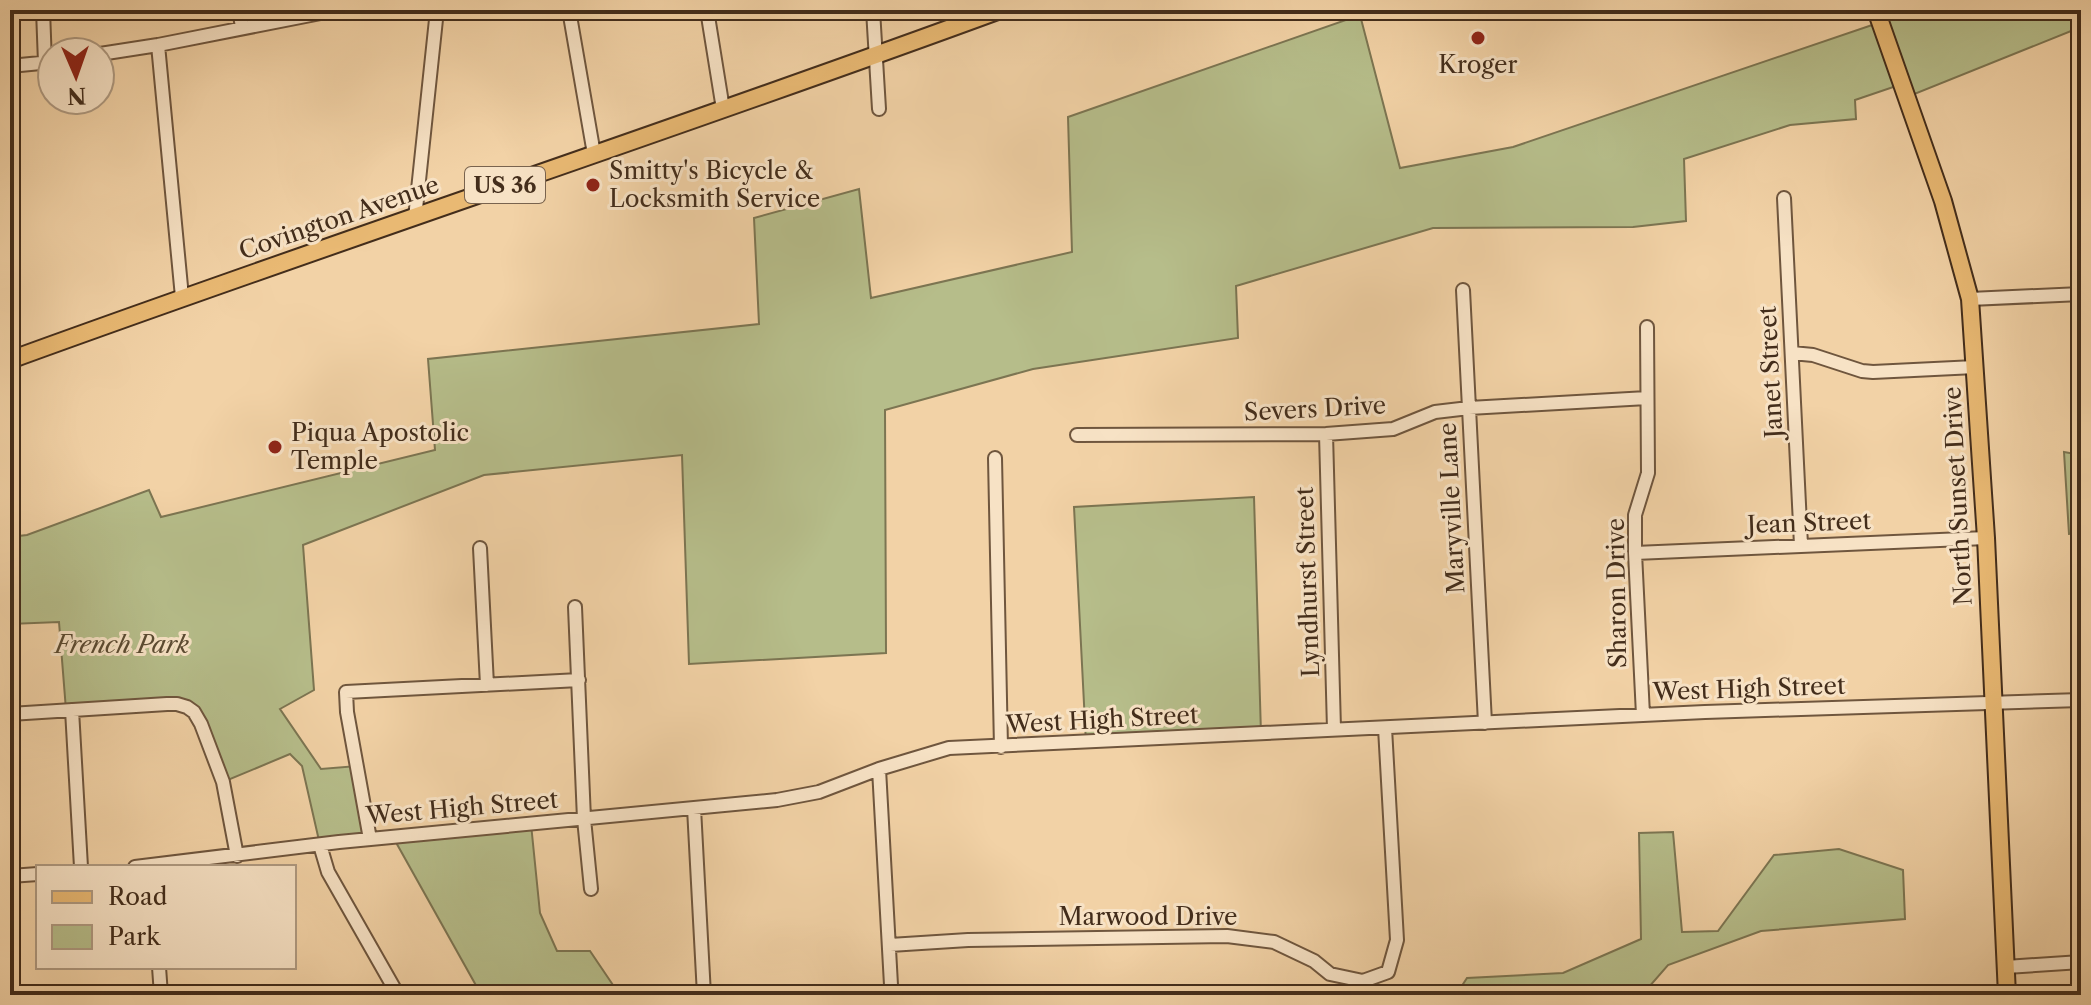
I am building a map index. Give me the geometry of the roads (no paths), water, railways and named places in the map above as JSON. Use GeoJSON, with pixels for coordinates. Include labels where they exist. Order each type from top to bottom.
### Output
{"type":"FeatureCollection","features":[{"type":"Feature","properties":{"kind":"main road","name":"Covington Avenue"},"geometry":{"type":"LineString","coordinates":[[10,360],[1000,10]]}},
{"type":"Feature","properties":{"kind":"main road","name":"North Sunset Drive"},"geometry":{"type":"LineString","coordinates":[[1876,10],[1947,213],[1970,299],[1986,538],[2007,995]]}},
{"type":"Feature","properties":{"kind":"street"},"geometry":{"type":"LineString","coordinates":[[43,10],[46,36]]}},
{"type":"Feature","properties":{"kind":"street"},"geometry":{"type":"LineString","coordinates":[[239,10],[242,27]]}},
{"type":"Feature","properties":{"kind":"street"},"geometry":{"type":"LineString","coordinates":[[116,52],[336,10]]}},
{"type":"Feature","properties":{"kind":"street"},"geometry":{"type":"LineString","coordinates":[[415,218],[437,10]]}},
{"type":"Feature","properties":{"kind":"street"},"geometry":{"type":"LineString","coordinates":[[569,10],[594,154]]}},
{"type":"Feature","properties":{"kind":"street"},"geometry":{"type":"LineString","coordinates":[[707,10],[723,109]]}},
{"type":"Feature","properties":{"kind":"street"},"geometry":{"type":"LineString","coordinates":[[873,10],[879,109]]}},
{"type":"Feature","properties":{"kind":"street"},"geometry":{"type":"LineString","coordinates":[[158,45],[182,297]]}},
{"type":"Feature","properties":{"kind":"street"},"geometry":{"type":"LineString","coordinates":[[10,66],[36,63]]}},
{"type":"Feature","properties":{"kind":"street","name":"Janet Street"},"geometry":{"type":"LineString","coordinates":[[1784,198],[1801,545]]}},
{"type":"Feature","properties":{"kind":"street","name":"Maryville Lane"},"geometry":{"type":"LineString","coordinates":[[1463,290],[1485,723]]}},
{"type":"Feature","properties":{"kind":"street"},"geometry":{"type":"LineString","coordinates":[[1970,299],[2081,294]]}},
{"type":"Feature","properties":{"kind":"street","name":"Sharon Drive"},"geometry":{"type":"LineString","coordinates":[[1643,715],[1635,515],[1648,473],[1647,327]]}},
{"type":"Feature","properties":{"kind":"street"},"geometry":{"type":"LineString","coordinates":[[1792,353],[1813,355],[1873,372],[1975,367]]}},
{"type":"Feature","properties":{"kind":"street","name":"Severs Drive"},"geometry":{"type":"LineString","coordinates":[[1077,435],[1326,434],[1393,429],[1435,412],[1469,408],[1647,398]]}},
{"type":"Feature","properties":{"kind":"street","name":"Lyndhurst Street"},"geometry":{"type":"LineString","coordinates":[[1326,434],[1334,729]]}},
{"type":"Feature","properties":{"kind":"street"},"geometry":{"type":"LineString","coordinates":[[995,458],[1001,747]]}},
{"type":"Feature","properties":{"kind":"street","name":"Jean Street"},"geometry":{"type":"LineString","coordinates":[[1635,553],[1986,538]]}},
{"type":"Feature","properties":{"kind":"street"},"geometry":{"type":"LineString","coordinates":[[480,548],[487,685]]}},
{"type":"Feature","properties":{"kind":"street"},"geometry":{"type":"LineString","coordinates":[[575,607],[584,819],[591,889]]}},
{"type":"Feature","properties":{"kind":"street"},"geometry":{"type":"LineString","coordinates":[[370,839],[346,692],[579,680]]}},
{"type":"Feature","properties":{"kind":"street","name":"West High Street"},"geometry":{"type":"LineString","coordinates":[[161,865],[370,839],[777,800],[819,792],[879,769],[949,748],[1643,715],[2081,700]]}},
{"type":"Feature","properties":{"kind":"street"},"geometry":{"type":"LineString","coordinates":[[10,714],[167,704],[187,707],[201,724],[223,782],[237,856]]}},
{"type":"Feature","properties":{"kind":"street"},"geometry":{"type":"LineString","coordinates":[[72,710],[81,865]]}},
{"type":"Feature","properties":{"kind":"street","name":"Marwood Drive"},"geometry":{"type":"LineString","coordinates":[[890,945],[968,940],[1227,936],[1274,942],[1314,961],[1330,974],[1363,981],[1388,972],[1397,940],[1385,728]]}},
{"type":"Feature","properties":{"kind":"street"},"geometry":{"type":"LineString","coordinates":[[879,769],[890,945],[891,985],[887,995]]}},
{"type":"Feature","properties":{"kind":"street"},"geometry":{"type":"LineString","coordinates":[[694,808],[704,995]]}},
{"type":"Feature","properties":{"kind":"street"},"geometry":{"type":"LineString","coordinates":[[320,845],[328,872],[398,995]]}},
{"type":"Feature","properties":{"kind":"street"},"geometry":{"type":"LineString","coordinates":[[10,876],[36,874]]}},
{"type":"Feature","properties":{"kind":"street"},"geometry":{"type":"LineString","coordinates":[[2006,967],[2081,962]]}},
{"type":"Feature","properties":{"kind":"street"},"geometry":{"type":"LineString","coordinates":[[159,969],[161,995]]}},
{"type":"Feature","properties":{"kind":"place","name":"Kroger"},"geometry":{"type":"Point","coordinates":[1478,38]}},
{"type":"Feature","properties":{"kind":"place","name":"Smitty's Bicycle & Locksmith Service"},"geometry":{"type":"Point","coordinates":[593,185]}},
{"type":"Feature","properties":{"kind":"place","name":"Piqua Apostolic Temple"},"geometry":{"type":"Point","coordinates":[275,447]}},
{"type":"Feature","properties":{"kind":"park label","name":"French Park"},"geometry":{"type":"Point","coordinates":[122,645]}}]}
